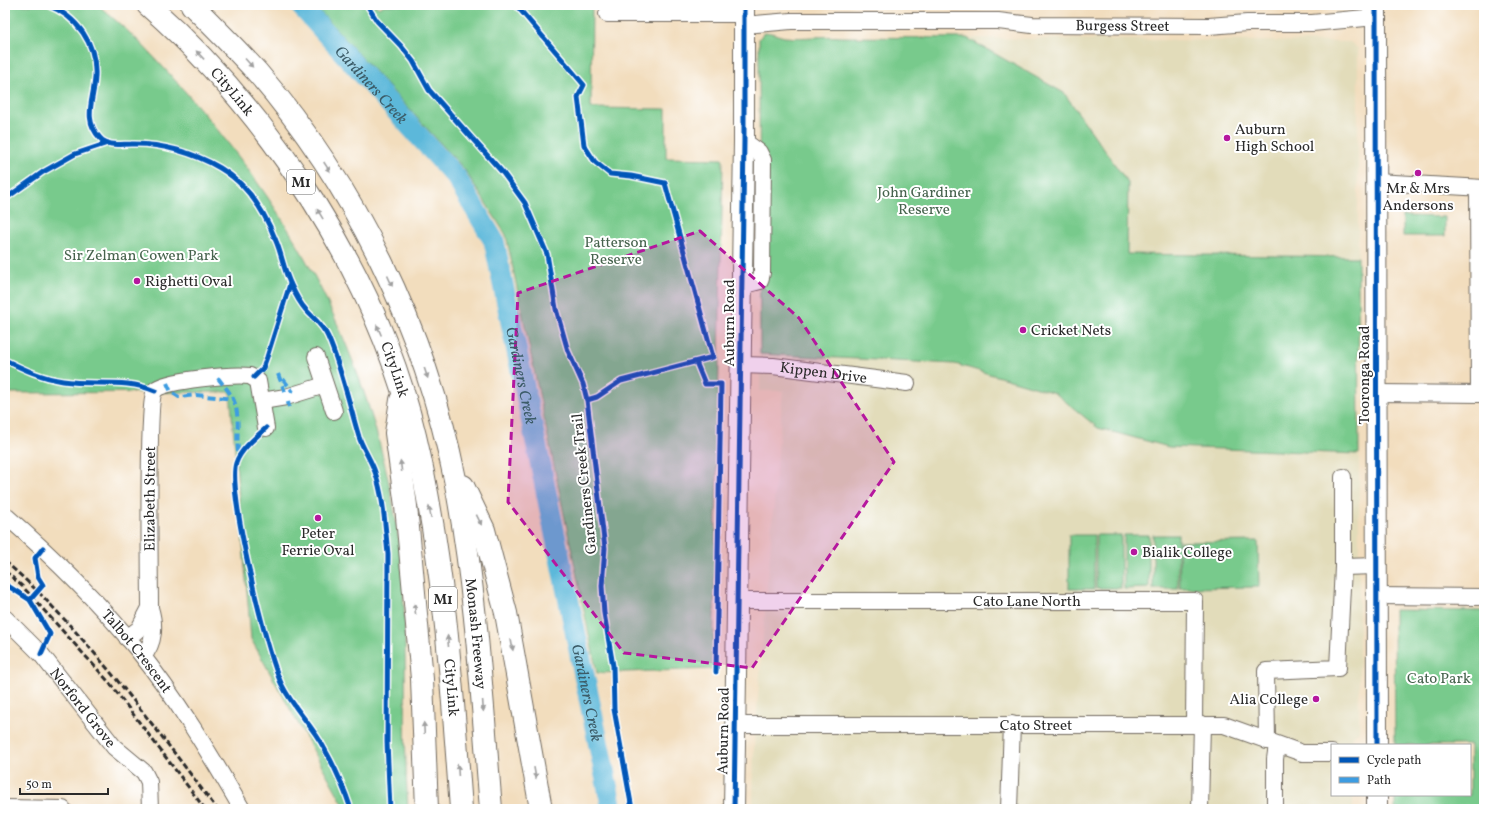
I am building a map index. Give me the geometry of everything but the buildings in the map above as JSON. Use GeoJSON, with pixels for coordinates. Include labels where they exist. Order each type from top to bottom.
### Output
{"type":"FeatureCollection","features":[{"type":"Feature","properties":{"kind":"highway","name":"CityLink"},"geometry":{"type":"LineString","coordinates":[[148,5],[192,46],[237,96],[273,141],[326,222],[368,304],[387,349],[415,436],[438,559],[448,641],[461,809]]}},
{"type":"Feature","properties":{"kind":"highway","name":"CityLink"},"geometry":{"type":"LineString","coordinates":[[192,5],[232,44],[275,95],[306,135],[348,200],[385,270],[413,336],[431,388],[450,459]]}},
{"type":"Feature","properties":{"kind":"highway"},"geometry":{"type":"LineString","coordinates":[[402,392],[396,433],[406,506],[422,679],[428,809]]}},
{"type":"Feature","properties":{"kind":"highway"},"geometry":{"type":"LineString","coordinates":[[450,459],[484,530],[506,613],[541,809]]}},
{"type":"Feature","properties":{"kind":"highway","name":"Monash Freeway"},"geometry":{"type":"LineString","coordinates":[[450,459],[467,552],[475,615],[491,809]]}},
{"type":"Feature","properties":{"kind":"main road","name":"Auburn Road"},"geometry":{"type":"LineString","coordinates":[[734,809],[744,141],[744,15]]}},
{"type":"Feature","properties":{"kind":"main road","name":"Tooronga Road"},"geometry":{"type":"LineString","coordinates":[[1376,17],[1377,744]]}},
{"type":"Feature","properties":{"kind":"main road"},"geometry":{"type":"LineString","coordinates":[[1377,796],[1377,809]]}},
{"type":"Feature","properties":{"kind":"street","name":"Burgess Street"},"geometry":{"type":"LineString","coordinates":[[607,14],[744,15],[791,21],[998,21],[1032,25],[1209,26],[1247,23],[1312,23],[1376,17]]}},
{"type":"Feature","properties":{"kind":"street"},"geometry":{"type":"LineString","coordinates":[[1376,186],[1414,183],[1443,187],[1481,188],[1481,394],[1376,393]]}},
{"type":"Feature","properties":{"kind":"street"},"geometry":{"type":"LineString","coordinates":[[316,357],[334,411]]}},
{"type":"Feature","properties":{"kind":"street","name":"Kippen Drive"},"geometry":{"type":"LineString","coordinates":[[741,366],[773,366],[907,383]]}},
{"type":"Feature","properties":{"kind":"street","name":"Elizabeth Street"},"geometry":{"type":"LineString","coordinates":[[143,656],[150,647],[154,620],[150,608],[151,415],[154,391],[167,384],[180,381],[250,376],[258,381],[262,401]]}},
{"type":"Feature","properties":{"kind":"street"},"geometry":{"type":"LineString","coordinates":[[266,428],[262,401],[286,397],[325,385]]}},
{"type":"Feature","properties":{"kind":"street"},"geometry":{"type":"LineString","coordinates":[[1275,809],[1275,759],[1272,743],[1266,671],[1338,668],[1343,567],[1343,477]]}},
{"type":"Feature","properties":{"kind":"street","name":"Talbot Crescent"},"geometry":{"type":"LineString","coordinates":[[5,515],[43,548],[77,582],[143,656],[190,724],[242,809]]}},
{"type":"Feature","properties":{"kind":"street"},"geometry":{"type":"LineString","coordinates":[[1343,567],[1376,566]]}},
{"type":"Feature","properties":{"kind":"street"},"geometry":{"type":"LineString","coordinates":[[1376,596],[1484,597]]}},
{"type":"Feature","properties":{"kind":"street","name":"Cato Lane North"},"geometry":{"type":"LineString","coordinates":[[737,601],[1195,601],[1198,724]]}},
{"type":"Feature","properties":{"kind":"street","name":"Elizabeth Street"},"geometry":{"type":"LineString","coordinates":[[127,638],[139,629],[150,608]]}},
{"type":"Feature","properties":{"kind":"street","name":"Norford Grove"},"geometry":{"type":"LineString","coordinates":[[5,618],[41,654],[114,747],[140,768],[147,777],[150,788],[150,809]]}},
{"type":"Feature","properties":{"kind":"street"},"geometry":{"type":"LineString","coordinates":[[1009,809],[1012,724]]}},
{"type":"Feature","properties":{"kind":"street"},"geometry":{"type":"LineString","coordinates":[[1198,724],[1200,809]]}},
{"type":"Feature","properties":{"kind":"street","name":"Cato Street"},"geometry":{"type":"LineString","coordinates":[[735,725],[1224,725],[1302,753],[1331,753]]}},
{"type":"Feature","properties":{"kind":"street"},"geometry":{"type":"LineString","coordinates":[[5,808],[63,809]]}},
{"type":"Feature","properties":{"kind":"highlighted area"},"geometry":{"type":"Polygon","coordinates":[[[700,231],[799,318],[894,462],[752,668],[624,653],[508,502],[518,293],[700,231]]]}},
{"type":"Feature","properties":{"kind":"shaded area"},"geometry":{"type":"Polygon","coordinates":[[[1202,5],[1358,5],[1358,6],[1202,5]]]}},
{"type":"Feature","properties":{"kind":"shaded area","name":"Auburn High School"},"geometry":{"type":"Polygon","coordinates":[[[967,38],[1350,42],[1358,49],[1358,257],[1127,254],[1128,183],[1064,93],[967,38]]]}},
{"type":"Feature","properties":{"kind":"shaded area"},"geometry":{"type":"Polygon","coordinates":[[[760,354],[955,364],[1055,393],[1098,428],[1169,447],[1359,454],[1359,731],[1352,737],[1352,744],[1331,744],[1331,796],[1353,796],[1353,809],[753,809],[754,747],[783,391],[760,391],[760,354]]]}},
{"type":"Feature","properties":{"kind":"green space","name":"Sir Zelman Cowen Park"},"geometry":{"type":"Polygon","coordinates":[[[5,5],[98,5],[132,35],[169,73],[203,112],[251,173],[280,216],[325,296],[344,339],[375,426],[395,516],[401,561],[405,623],[406,778],[408,809],[346,809],[251,639],[230,392],[5,393],[5,5]]]}},
{"type":"Feature","properties":{"kind":"green space","name":"Patterson Reserve"},"geometry":{"type":"Polygon","coordinates":[[[314,5],[376,5],[379,8],[384,5],[592,5],[591,108],[666,109],[666,158],[723,159],[713,669],[597,673],[506,235],[464,169],[314,5]]]}},
{"type":"Feature","properties":{"kind":"green space","name":"John Gardiner Reserve"},"geometry":{"type":"Polygon","coordinates":[[[764,32],[792,37],[828,36],[967,38],[1064,93],[1128,183],[1127,254],[1358,257],[1359,454],[1169,447],[1098,428],[1055,393],[955,364],[760,354],[759,39],[764,32]]]}},
{"type":"Feature","properties":{"kind":"green space"},"geometry":{"type":"Polygon","coordinates":[[[1403,216],[1445,217],[1445,236],[1403,236],[1403,216]]]}},
{"type":"Feature","properties":{"kind":"green space"},"geometry":{"type":"Polygon","coordinates":[[[1069,535],[1094,535],[1094,589],[1069,589],[1069,535]]]}},
{"type":"Feature","properties":{"kind":"green space"},"geometry":{"type":"Polygon","coordinates":[[[1096,535],[1121,535],[1121,588],[1096,588],[1096,535]]]}},
{"type":"Feature","properties":{"kind":"green space"},"geometry":{"type":"Polygon","coordinates":[[[1124,535],[1149,535],[1149,588],[1124,589],[1124,535]]]}},
{"type":"Feature","properties":{"kind":"green space"},"geometry":{"type":"Polygon","coordinates":[[[1153,535],[1178,535],[1178,589],[1153,589],[1153,535]]]}},
{"type":"Feature","properties":{"kind":"green space"},"geometry":{"type":"Polygon","coordinates":[[[1258,541],[1259,587],[1180,588],[1179,542],[1258,541]]]}},
{"type":"Feature","properties":{"kind":"green space","name":"Cato Park"},"geometry":{"type":"Polygon","coordinates":[[[1394,610],[1484,611],[1484,809],[1395,809],[1395,796],[1471,796],[1471,744],[1395,744],[1394,610]]]}},
{"type":"Feature","properties":{"kind":"waterway","name":"Gardiners Creek"},"geometry":{"type":"LineString","coordinates":[[300,5],[456,177],[494,241],[612,809]]}},
{"type":"Feature","properties":{"kind":"railway"},"geometry":{"type":"LineString","coordinates":[[5,561],[70,625],[114,676],[217,809]]}},
{"type":"Feature","properties":{"kind":"railway"},"geometry":{"type":"LineString","coordinates":[[5,571],[23,587],[108,681],[205,809]]}},
{"type":"Feature","properties":{"kind":"marked path"},"geometry":{"type":"LineString","coordinates":[[278,374],[285,392]]}},
{"type":"Feature","properties":{"kind":"marked path"},"geometry":{"type":"LineString","coordinates":[[218,378],[231,395],[236,408],[239,457]]}},
{"type":"Feature","properties":{"kind":"marked path"},"geometry":{"type":"LineString","coordinates":[[283,379],[293,392]]}},
{"type":"Feature","properties":{"kind":"marked path"},"geometry":{"type":"LineString","coordinates":[[167,383],[171,392],[179,397],[196,395],[234,399]]}},
{"type":"Feature","properties":{"kind":"marked path"},"geometry":{"type":"LineString","coordinates":[[288,402],[289,407]]}},
{"type":"Feature","properties":{"kind":"cycle path"},"geometry":{"type":"LineString","coordinates":[[47,5],[58,10],[76,24],[89,43],[93,53],[95,77],[90,116],[91,124],[100,138],[110,144],[154,145],[177,150],[200,158],[220,168],[239,182],[261,209],[272,230],[289,280],[297,298],[321,326],[328,337],[341,374],[359,437],[375,472],[384,513],[388,554],[387,742],[390,809]]}},
{"type":"Feature","properties":{"kind":"cycle path","name":"Gardiners Creek Trail"},"geometry":{"type":"LineString","coordinates":[[367,5],[377,21],[413,61],[429,90],[503,173],[525,203],[547,254],[556,309],[568,351],[583,384],[587,400],[605,548],[602,586],[604,613],[613,666],[614,709],[632,809]]}},
{"type":"Feature","properties":{"kind":"cycle path"},"geometry":{"type":"LineString","coordinates":[[516,5],[584,85],[578,97],[584,145],[595,162],[610,174],[631,176],[665,183],[713,357],[621,381],[597,397],[587,400]]}},
{"type":"Feature","properties":{"kind":"cycle path"},"geometry":{"type":"LineString","coordinates":[[734,809],[744,141],[744,5]]}},
{"type":"Feature","properties":{"kind":"cycle path"},"geometry":{"type":"LineString","coordinates":[[1376,5],[1377,744]]}},
{"type":"Feature","properties":{"kind":"cycle path"},"geometry":{"type":"LineString","coordinates":[[5,199],[43,172],[75,154],[108,143]]}},
{"type":"Feature","properties":{"kind":"cycle path"},"geometry":{"type":"LineString","coordinates":[[254,377],[263,368],[290,284]]}},
{"type":"Feature","properties":{"kind":"cycle path"},"geometry":{"type":"LineString","coordinates":[[5,360],[33,373],[55,380],[121,383],[144,387],[155,391]]}},
{"type":"Feature","properties":{"kind":"cycle path"},"geometry":{"type":"LineString","coordinates":[[696,362],[705,384],[721,384],[716,672]]}},
{"type":"Feature","properties":{"kind":"cycle path"},"geometry":{"type":"LineString","coordinates":[[266,428],[241,453],[236,463],[235,479],[237,505],[258,609],[275,668],[282,685],[328,755],[351,809]]}},
{"type":"Feature","properties":{"kind":"cycle path"},"geometry":{"type":"LineString","coordinates":[[30,600],[43,585],[38,577],[35,558],[43,548]]}},
{"type":"Feature","properties":{"kind":"cycle path"},"geometry":{"type":"LineString","coordinates":[[5,584],[30,600],[50,634],[41,654]]}},
{"type":"Feature","properties":{"kind":"place","name":"Auburn High School"},"geometry":{"type":"Point","coordinates":[1227,138]}},
{"type":"Feature","properties":{"kind":"place","name":"Mr & Mrs Andersons"},"geometry":{"type":"Point","coordinates":[1418,173]}},
{"type":"Feature","properties":{"kind":"place","name":"Righetti Oval"},"geometry":{"type":"Point","coordinates":[137,281]}},
{"type":"Feature","properties":{"kind":"place","name":"Cricket Nets"},"geometry":{"type":"Point","coordinates":[1023,330]}},
{"type":"Feature","properties":{"kind":"place","name":"Peter Ferrie Oval"},"geometry":{"type":"Point","coordinates":[318,518]}},
{"type":"Feature","properties":{"kind":"place","name":"Bialik College"},"geometry":{"type":"Point","coordinates":[1134,552]}},
{"type":"Feature","properties":{"kind":"place","name":"Alia College"},"geometry":{"type":"Point","coordinates":[1316,699]}}]}
